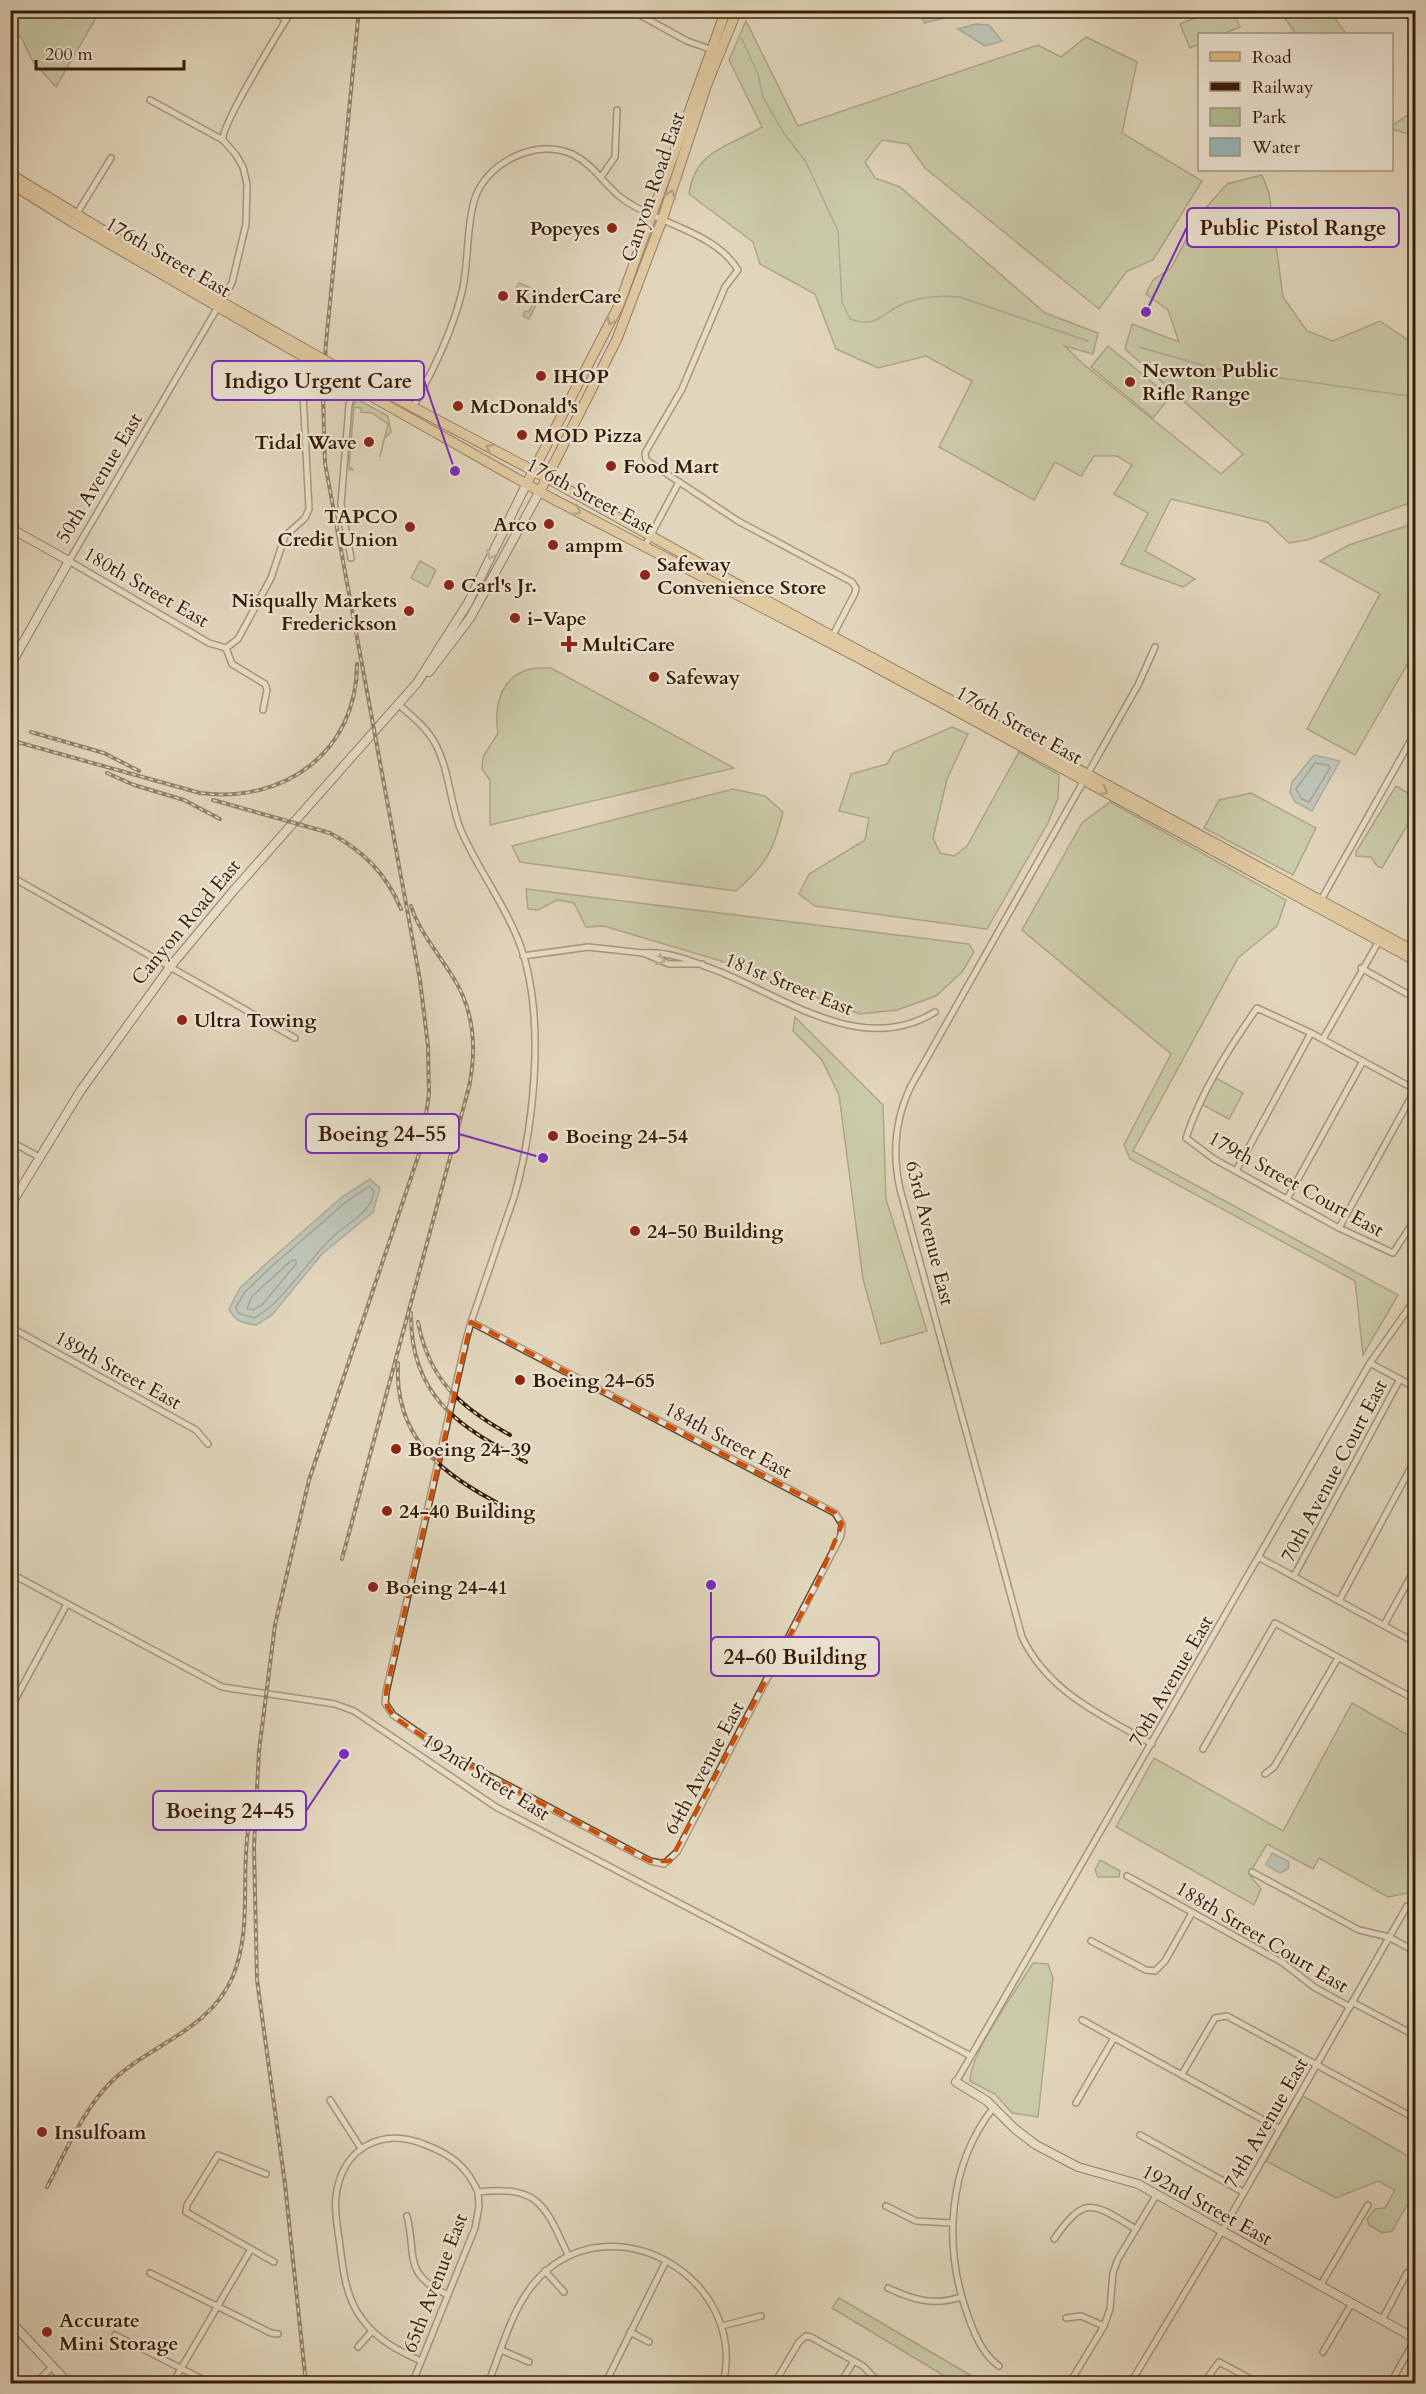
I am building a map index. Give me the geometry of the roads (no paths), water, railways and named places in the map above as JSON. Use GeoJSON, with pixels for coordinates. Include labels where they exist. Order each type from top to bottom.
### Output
{"type":"FeatureCollection","features":[{"type":"Feature","properties":{"kind":"main road","name":"Canyon Road East"},"geometry":{"type":"LineString","coordinates":[[417,683],[468,603],[618,305],[726,10]]}},
{"type":"Feature","properties":{"kind":"main road","name":"Canyon Road East"},"geometry":{"type":"LineString","coordinates":[[10,1206],[106,1052],[170,967],[234,890],[440,660],[470,618],[547,478],[617,339],[662,220],[706,84],[738,10]]}},
{"type":"Feature","properties":{"kind":"main road"},"geometry":{"type":"LineString","coordinates":[[706,84],[713,55],[710,49]]}},
{"type":"Feature","properties":{"kind":"main road","name":"176th Street East"},"geometry":{"type":"LineString","coordinates":[[10,174],[305,358],[318,361]]}},
{"type":"Feature","properties":{"kind":"main road"},"geometry":{"type":"LineString","coordinates":[[13,184],[20,184],[57,206],[72,212]]}},
{"type":"Feature","properties":{"kind":"main road","name":"176th Street East"},"geometry":{"type":"LineString","coordinates":[[13,184],[72,222],[411,411],[540,491],[854,651],[862,651],[1021,736],[1260,876],[1416,961]]}},
{"type":"Feature","properties":{"kind":"main road","name":"176th Street East"},"geometry":{"type":"LineString","coordinates":[[333,369],[355,386],[547,478],[989,729],[1086,776],[1291,883],[1416,952]]}},
{"type":"Feature","properties":{"kind":"main road","name":"180th Street East"},"geometry":{"type":"LineString","coordinates":[[10,528],[69,561]]}},
{"type":"Feature","properties":{"kind":"main road","name":"50th Avenue East"},"geometry":{"type":"LineString","coordinates":[[10,666],[69,561]]}},
{"type":"Feature","properties":{"kind":"main road"},"geometry":{"type":"LineString","coordinates":[[989,729],[1018,739],[1021,736]]}},
{"type":"Feature","properties":{"kind":"main road"},"geometry":{"type":"LineString","coordinates":[[1260,876],[1263,874],[1291,883]]}},
{"type":"Feature","properties":{"kind":"main road","name":"192nd Street East"},"geometry":{"type":"LineString","coordinates":[[956,2082],[994,2107],[1025,2138],[1068,2163],[1121,2177],[1157,2194],[1320,2286],[1415,2336]]}},
{"type":"Feature","properties":{"kind":"main road"},"geometry":{"type":"LineString","coordinates":[[10,2321],[69,2384]]}},
{"type":"Feature","properties":{"kind":"street"},"geometry":{"type":"LineString","coordinates":[[271,10],[286,20]]}},
{"type":"Feature","properties":{"kind":"street"},"geometry":{"type":"LineString","coordinates":[[223,140],[222,133],[231,114],[292,10]]}},
{"type":"Feature","properties":{"kind":"street"},"geometry":{"type":"LineString","coordinates":[[630,10],[687,41],[710,49]]}},
{"type":"Feature","properties":{"kind":"street"},"geometry":{"type":"LineString","coordinates":[[150,100],[223,140]]}},
{"type":"Feature","properties":{"kind":"street"},"geometry":{"type":"LineString","coordinates":[[601,177],[615,156],[617,110]]}},
{"type":"Feature","properties":{"kind":"street","name":"50th Avenue East"},"geometry":{"type":"LineString","coordinates":[[69,561],[232,283],[241,251],[248,204],[243,167],[223,140]]}},
{"type":"Feature","properties":{"kind":"street"},"geometry":{"type":"LineString","coordinates":[[411,411],[455,316],[466,276],[472,210],[478,190],[496,166],[525,151],[545,149],[571,153],[590,165],[619,196],[705,241],[725,255],[738,270],[725,287],[682,389],[645,453],[649,464],[738,521],[850,580],[856,588],[828,637]]}},
{"type":"Feature","properties":{"kind":"street"},"geometry":{"type":"LineString","coordinates":[[72,212],[111,158]]}},
{"type":"Feature","properties":{"kind":"street"},"geometry":{"type":"LineString","coordinates":[[263,710],[267,690],[265,684],[232,664],[226,648],[238,639],[271,578],[285,536],[305,518],[310,506],[302,374],[305,358]]}},
{"type":"Feature","properties":{"kind":"street"},"geometry":{"type":"LineString","coordinates":[[351,558],[341,504],[349,405],[355,386]]}},
{"type":"Feature","properties":{"kind":"street"},"geometry":{"type":"LineString","coordinates":[[645,546],[679,482]]}},
{"type":"Feature","properties":{"kind":"street","name":"180th Street East"},"geometry":{"type":"LineString","coordinates":[[69,561],[209,644],[226,648]]}},
{"type":"Feature","properties":{"kind":"street","name":"63rd Avenue East"},"geometry":{"type":"LineString","coordinates":[[1152,1744],[1064,1692],[1042,1671],[1022,1637],[900,1189],[896,1159],[899,1120],[911,1086],[1138,685],[1155,647]]}},
{"type":"Feature","properties":{"kind":"street"},"geometry":{"type":"LineString","coordinates":[[399,705],[436,745],[460,828],[511,924],[523,956],[534,1041],[530,1124],[515,1194],[471,1322]]}},
{"type":"Feature","properties":{"kind":"street"},"geometry":{"type":"LineString","coordinates":[[1321,900],[1416,731]]}},
{"type":"Feature","properties":{"kind":"street"},"geometry":{"type":"LineString","coordinates":[[10,876],[295,1038]]}},
{"type":"Feature","properties":{"kind":"street"},"geometry":{"type":"LineString","coordinates":[[1323,1039],[1379,941]]}},
{"type":"Feature","properties":{"kind":"street","name":"181st Street East"},"geometry":{"type":"LineString","coordinates":[[523,956],[588,947],[643,953],[658,952],[702,964],[821,1017],[856,1028],[901,1026],[935,1012]]}},
{"type":"Feature","properties":{"kind":"street"},"geometry":{"type":"LineString","coordinates":[[1362,968],[1411,996]]}},
{"type":"Feature","properties":{"kind":"street","name":"179th Street Court East"},"geometry":{"type":"LineString","coordinates":[[1311,1033],[1257,1008],[1236,1039],[1195,1115],[1186,1138],[1214,1159],[1339,1228],[1393,1253],[1416,1218]]}},
{"type":"Feature","properties":{"kind":"street"},"geometry":{"type":"LineString","coordinates":[[1236,1171],[1311,1033],[1363,1061],[1415,1090],[1339,1228]]}},
{"type":"Feature","properties":{"kind":"street"},"geometry":{"type":"LineString","coordinates":[[1287,1199],[1363,1061]]}},
{"type":"Feature","properties":{"kind":"street"},"geometry":{"type":"LineString","coordinates":[[10,1141],[39,1157]]}},
{"type":"Feature","properties":{"kind":"street","name":"70th Avenue East"},"geometry":{"type":"LineString","coordinates":[[956,2082],[969,2055],[1260,1558],[1370,1363],[1416,1298]]}},
{"type":"Feature","properties":{"kind":"street","name":"184th Street East"},"geometry":{"type":"LineString","coordinates":[[471,1322],[835,1513],[841,1521]]}},
{"type":"Feature","properties":{"kind":"street","name":"64th Avenue East"},"geometry":{"type":"LineString","coordinates":[[471,1322],[386,1692],[388,1709],[394,1717],[454,1757],[650,1861],[664,1864],[676,1852],[812,1594],[841,1536],[841,1521]]}},
{"type":"Feature","properties":{"kind":"street","name":"189th Street East"},"geometry":{"type":"LineString","coordinates":[[10,1327],[196,1430],[207,1444]]}},
{"type":"Feature","properties":{"kind":"street"},"geometry":{"type":"LineString","coordinates":[[1370,1363],[1416,1388]]}},
{"type":"Feature","properties":{"kind":"street","name":"70th Avenue Court East"},"geometry":{"type":"LineString","coordinates":[[1294,1576],[1400,1379]]}},
{"type":"Feature","properties":{"kind":"street"},"geometry":{"type":"LineString","coordinates":[[1339,1601],[1416,1458]]}},
{"type":"Feature","properties":{"kind":"street"},"geometry":{"type":"LineString","coordinates":[[1260,1558],[1416,1643]]}},
{"type":"Feature","properties":{"kind":"street"},"geometry":{"type":"LineString","coordinates":[[1384,1625],[1416,1567]]}},
{"type":"Feature","properties":{"kind":"street","name":"192nd Street East"},"geometry":{"type":"LineString","coordinates":[[10,1573],[222,1686],[335,1704],[354,1711],[496,1807],[969,2055]]}},
{"type":"Feature","properties":{"kind":"street"},"geometry":{"type":"LineString","coordinates":[[10,1709],[68,1604]]}},
{"type":"Feature","properties":{"kind":"street"},"geometry":{"type":"LineString","coordinates":[[1203,1749],[1275,1623],[1416,1700]]}},
{"type":"Feature","properties":{"kind":"street"},"geometry":{"type":"LineString","coordinates":[[1265,1774],[1275,1767],[1338,1658]]}},
{"type":"Feature","properties":{"kind":"street"},"geometry":{"type":"LineString","coordinates":[[1252,1872],[1359,1930],[1389,1937],[1416,1952]]}},
{"type":"Feature","properties":{"kind":"street","name":"188th Street Court East"},"geometry":{"type":"LineString","coordinates":[[1127,1876],[1283,1963],[1314,1987],[1416,2036]]}},
{"type":"Feature","properties":{"kind":"street","name":"74th Avenue East"},"geometry":{"type":"LineString","coordinates":[[1130,2384],[1222,2231],[1407,1906]]}},
{"type":"Feature","properties":{"kind":"street"},"geometry":{"type":"LineString","coordinates":[[1091,1941],[1152,1971],[1162,1965],[1192,1912]]}},
{"type":"Feature","properties":{"kind":"street"},"geometry":{"type":"LineString","coordinates":[[1182,2074],[1218,2017],[1233,2019],[1416,2119]]}},
{"type":"Feature","properties":{"kind":"street"},"geometry":{"type":"LineString","coordinates":[[1083,2020],[1280,2129]]}},
{"type":"Feature","properties":{"kind":"street"},"geometry":{"type":"LineString","coordinates":[[1076,2103],[1114,2038]]}},
{"type":"Feature","properties":{"kind":"street"},"geometry":{"type":"LineString","coordinates":[[330,2100],[360,2147]]}},
{"type":"Feature","properties":{"kind":"street"},"geometry":{"type":"LineString","coordinates":[[994,2107],[975,2138],[963,2166],[952,2223],[954,2268],[961,2297],[981,2345],[992,2361],[999,2366]]}},
{"type":"Feature","properties":{"kind":"street"},"geometry":{"type":"LineString","coordinates":[[1140,2135],[1243,2192]]}},
{"type":"Feature","properties":{"kind":"street"},"geometry":{"type":"LineString","coordinates":[[421,2361],[390,2346],[372,2331],[360,2317],[349,2294],[340,2251],[336,2198],[340,2177],[360,2147],[384,2139],[400,2138],[420,2142],[461,2165],[478,2192],[512,2191],[537,2202],[549,2214],[568,2255]]}},
{"type":"Feature","properties":{"kind":"street"},"geometry":{"type":"LineString","coordinates":[[266,2174],[218,2155],[187,2205],[186,2211],[193,2218],[248,2245],[274,2262]]}},
{"type":"Feature","properties":{"kind":"street","name":"65th Avenue East"},"geometry":{"type":"LineString","coordinates":[[412,2384],[475,2228],[479,2207],[478,2192]]}},
{"type":"Feature","properties":{"kind":"street"},"geometry":{"type":"LineString","coordinates":[[1070,2384],[1104,2326],[1110,2309],[1115,2266],[1157,2194]]}},
{"type":"Feature","properties":{"kind":"street"},"geometry":{"type":"LineString","coordinates":[[1320,2286],[1368,2205]]}},
{"type":"Feature","properties":{"kind":"street"},"geometry":{"type":"LineString","coordinates":[[886,2206],[916,2221],[952,2223]]}},
{"type":"Feature","properties":{"kind":"street"},"geometry":{"type":"LineString","coordinates":[[1054,2239],[1075,2211],[1087,2207],[1104,2209],[1136,2229]]}},
{"type":"Feature","properties":{"kind":"street"},"geometry":{"type":"LineString","coordinates":[[407,2216],[412,2260],[416,2271],[424,2282],[448,2295]]}},
{"type":"Feature","properties":{"kind":"street"},"geometry":{"type":"LineString","coordinates":[[488,2384],[525,2294],[545,2271],[568,2255],[592,2248],[617,2247],[645,2253],[666,2261],[688,2275],[707,2295],[722,2326],[727,2352],[723,2384]]}},
{"type":"Feature","properties":{"kind":"street"},"geometry":{"type":"LineString","coordinates":[[172,2384],[251,2249]]}},
{"type":"Feature","properties":{"kind":"street"},"geometry":{"type":"LineString","coordinates":[[605,2384],[666,2261]]}},
{"type":"Feature","properties":{"kind":"street"},"geometry":{"type":"LineString","coordinates":[[545,2271],[564,2292]]}},
{"type":"Feature","properties":{"kind":"street"},"geometry":{"type":"LineString","coordinates":[[150,2273],[271,2333],[278,2334]]}},
{"type":"Feature","properties":{"kind":"street"},"geometry":{"type":"LineString","coordinates":[[1382,2320],[1407,2273]]}},
{"type":"Feature","properties":{"kind":"street"},"geometry":{"type":"LineString","coordinates":[[888,2288],[920,2301],[937,2302],[961,2297]]}},
{"type":"Feature","properties":{"kind":"street"},"geometry":{"type":"LineString","coordinates":[[1323,2352],[1352,2303]]}},
{"type":"Feature","properties":{"kind":"street"},"geometry":{"type":"LineString","coordinates":[[722,2326],[761,2316]]}},
{"type":"Feature","properties":{"kind":"street"},"geometry":{"type":"LineString","coordinates":[[1066,2318],[1081,2316],[1104,2326]]}},
{"type":"Feature","properties":{"kind":"street"},"geometry":{"type":"LineString","coordinates":[[358,2347],[372,2331]]}},
{"type":"Feature","properties":{"kind":"street"},"geometry":{"type":"LineString","coordinates":[[630,2332],[649,2342]]}},
{"type":"Feature","properties":{"kind":"street"},"geometry":{"type":"LineString","coordinates":[[115,2335],[213,2384]]}},
{"type":"Feature","properties":{"kind":"street"},"geometry":{"type":"LineString","coordinates":[[774,2384],[799,2342],[806,2336],[870,2371],[880,2384]]}},
{"type":"Feature","properties":{"kind":"street"},"geometry":{"type":"LineString","coordinates":[[1390,2384],[1415,2336]]}},
{"type":"Feature","properties":{"kind":"street"},"geometry":{"type":"LineString","coordinates":[[501,2350],[529,2362]]}},
{"type":"Feature","properties":{"kind":"street"},"geometry":{"type":"LineString","coordinates":[[840,2384],[854,2361]]}},
{"type":"Feature","properties":{"kind":"street"},"geometry":{"type":"LineString","coordinates":[[1203,2384],[1219,2362],[1260,2384]]}},
{"type":"Feature","properties":{"kind":"street"},"geometry":{"type":"LineString","coordinates":[[35,2384],[52,2367]]}},
{"type":"Feature","properties":{"kind":"water"},"geometry":{"type":"Polygon","coordinates":[[[929,11],[947,12],[944,18],[924,23],[921,14],[929,11]]]}},
{"type":"Feature","properties":{"kind":"water"},"geometry":{"type":"Polygon","coordinates":[[[976,24],[989,25],[1002,41],[985,46],[958,29],[976,24]]]}},
{"type":"Feature","properties":{"kind":"water"},"geometry":{"type":"Polygon","coordinates":[[[1314,755],[1340,761],[1312,811],[1295,802],[1290,792],[1292,782],[1314,755]]]}},
{"type":"Feature","properties":{"kind":"water"},"geometry":{"type":"Polygon","coordinates":[[[370,1179],[380,1188],[373,1212],[322,1254],[272,1315],[256,1325],[234,1317],[229,1309],[240,1288],[342,1197],[370,1179]]]}},
{"type":"Feature","properties":{"kind":"water"},"geometry":{"type":"Polygon","coordinates":[[[1272,1853],[1289,1862],[1288,1869],[1280,1873],[1266,1865],[1272,1853]]]}},
{"type":"Feature","properties":{"kind":"waterway"},"geometry":{"type":"LineString","coordinates":[[742,39],[758,74],[763,97],[783,132],[806,162],[838,231],[842,302],[850,319],[859,322],[874,321],[905,303],[919,299],[939,296],[960,297],[1088,341]]}},
{"type":"Feature","properties":{"kind":"waterway"},"geometry":{"type":"LineString","coordinates":[[1139,347],[1216,369],[1416,397]]}},
{"type":"Feature","properties":{"kind":"railway"},"geometry":{"type":"LineString","coordinates":[[306,2384],[285,2184],[257,1980],[254,1847],[259,1751],[275,1625],[309,1480],[421,1148],[429,1094],[428,1046],[420,980],[325,463],[323,396],[326,343],[359,10]]}},
{"type":"Feature","properties":{"kind":"railway"},"geometry":{"type":"LineString","coordinates":[[10,740],[200,793],[231,794],[260,790],[287,780],[310,766],[329,746],[344,723],[354,695],[357,664]]}},
{"type":"Feature","properties":{"kind":"railway"},"geometry":{"type":"LineString","coordinates":[[31,732],[104,753],[139,771]]}},
{"type":"Feature","properties":{"kind":"railway"},"geometry":{"type":"LineString","coordinates":[[107,773],[134,785],[184,800],[220,819]]}},
{"type":"Feature","properties":{"kind":"railway"},"geometry":{"type":"LineString","coordinates":[[213,800],[330,833],[353,847],[372,864],[388,884],[401,909]]}},
{"type":"Feature","properties":{"kind":"railway"},"geometry":{"type":"LineString","coordinates":[[342,1559],[469,1087],[473,1058],[472,1029],[465,1001],[451,974],[423,933],[411,906]]}},
{"type":"Feature","properties":{"kind":"railway"},"geometry":{"type":"LineString","coordinates":[[411,1313],[413,1342],[419,1367],[443,1406],[480,1436],[526,1462]]}},
{"type":"Feature","properties":{"kind":"railway"},"geometry":{"type":"LineString","coordinates":[[418,1322],[430,1360],[449,1390],[476,1414],[510,1435]]}},
{"type":"Feature","properties":{"kind":"railway"},"geometry":{"type":"LineString","coordinates":[[398,1363],[399,1390],[404,1413],[414,1434],[426,1451],[461,1481],[503,1506]]}},
{"type":"Feature","properties":{"kind":"railway"},"geometry":{"type":"LineString","coordinates":[[47,2187],[83,2119],[111,2082],[143,2057],[195,2024],[223,1995],[233,1976],[242,1940],[248,1831]]}},
{"type":"Feature","properties":{"kind":"place","name":"Popeyes"},"geometry":{"type":"Point","coordinates":[612,228]}},
{"type":"Feature","properties":{"kind":"place","name":"KinderCare"},"geometry":{"type":"Point","coordinates":[503,296]}},
{"type":"Feature","properties":{"kind":"place","name":"Public Pistol Range"},"geometry":{"type":"Point","coordinates":[1146,312]}},
{"type":"Feature","properties":{"kind":"place","name":"IHOP"},"geometry":{"type":"Point","coordinates":[541,376]}},
{"type":"Feature","properties":{"kind":"place","name":"Newton Public Rifle Range"},"geometry":{"type":"Point","coordinates":[1130,382]}},
{"type":"Feature","properties":{"kind":"place","name":"McDonald's"},"geometry":{"type":"Point","coordinates":[458,406]}},
{"type":"Feature","properties":{"kind":"place","name":"MOD Pizza"},"geometry":{"type":"Point","coordinates":[522,435]}},
{"type":"Feature","properties":{"kind":"place","name":"Tidal Wave"},"geometry":{"type":"Point","coordinates":[369,442]}},
{"type":"Feature","properties":{"kind":"place","name":"Food Mart"},"geometry":{"type":"Point","coordinates":[611,466]}},
{"type":"Feature","properties":{"kind":"place","name":"Indigo Urgent Care"},"geometry":{"type":"Point","coordinates":[455,471]}},
{"type":"Feature","properties":{"kind":"place","name":"Arco"},"geometry":{"type":"Point","coordinates":[549,524]}},
{"type":"Feature","properties":{"kind":"place","name":"TAPCO Credit Union"},"geometry":{"type":"Point","coordinates":[410,527]}},
{"type":"Feature","properties":{"kind":"place","name":"ampm"},"geometry":{"type":"Point","coordinates":[553,545]}},
{"type":"Feature","properties":{"kind":"place","name":"Safeway Convenience Store"},"geometry":{"type":"Point","coordinates":[645,575]}},
{"type":"Feature","properties":{"kind":"place","name":"Carl's Jr."},"geometry":{"type":"Point","coordinates":[449,585]}},
{"type":"Feature","properties":{"kind":"place","name":"Nisqually Markets Frederickson"},"geometry":{"type":"Point","coordinates":[409,611]}},
{"type":"Feature","properties":{"kind":"place","name":"i-Vape"},"geometry":{"type":"Point","coordinates":[515,618]}},
{"type":"Feature","properties":{"kind":"place","name":"MultiCare"},"geometry":{"type":"Point","coordinates":[569,644]}},
{"type":"Feature","properties":{"kind":"place","name":"Safeway"},"geometry":{"type":"Point","coordinates":[654,677]}},
{"type":"Feature","properties":{"kind":"place","name":"Ultra Towing"},"geometry":{"type":"Point","coordinates":[182,1020]}},
{"type":"Feature","properties":{"kind":"place","name":"Boeing 24-54"},"geometry":{"type":"Point","coordinates":[553,1136]}},
{"type":"Feature","properties":{"kind":"place","name":"Boeing 24-55"},"geometry":{"type":"Point","coordinates":[543,1158]}},
{"type":"Feature","properties":{"kind":"place","name":"24-50 Building"},"geometry":{"type":"Point","coordinates":[635,1231]}},
{"type":"Feature","properties":{"kind":"place","name":"Boeing 24-65"},"geometry":{"type":"Point","coordinates":[520,1380]}},
{"type":"Feature","properties":{"kind":"place","name":"Boeing 24-39"},"geometry":{"type":"Point","coordinates":[396,1449]}},
{"type":"Feature","properties":{"kind":"place","name":"24-40 Building"},"geometry":{"type":"Point","coordinates":[387,1511]}},
{"type":"Feature","properties":{"kind":"place","name":"24-60 Building"},"geometry":{"type":"Point","coordinates":[711,1585]}},
{"type":"Feature","properties":{"kind":"place","name":"Boeing 24-41"},"geometry":{"type":"Point","coordinates":[373,1587]}},
{"type":"Feature","properties":{"kind":"place","name":"Boeing 24-45"},"geometry":{"type":"Point","coordinates":[344,1754]}},
{"type":"Feature","properties":{"kind":"place","name":"Insulfoam"},"geometry":{"type":"Point","coordinates":[42,2132]}},
{"type":"Feature","properties":{"kind":"place","name":"Accurate Mini Storage"},"geometry":{"type":"Point","coordinates":[47,2332]}}]}
